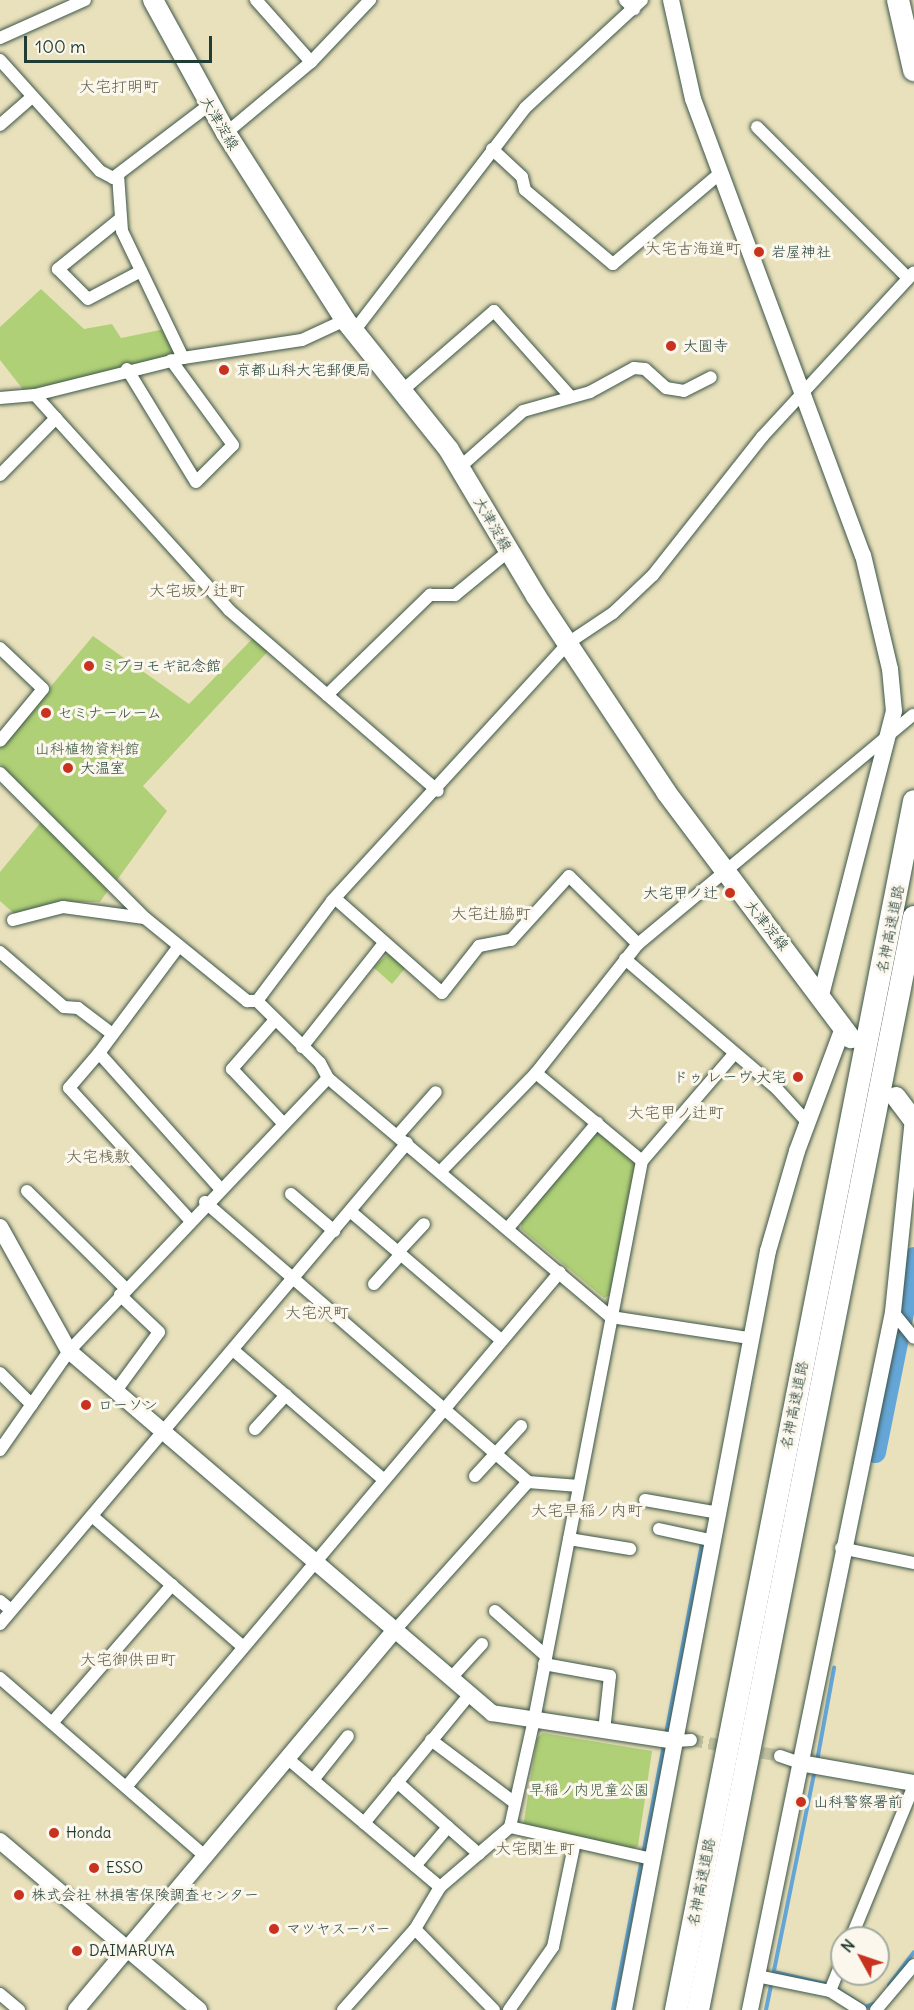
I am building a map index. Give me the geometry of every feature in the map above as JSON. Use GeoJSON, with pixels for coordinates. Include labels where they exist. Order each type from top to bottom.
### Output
{"type":"FeatureCollection","features":[{"type":"Feature","properties":{"kind":"highway"},"geometry":{"type":"LineString","coordinates":[[898,0],[914,70]]}},
{"type":"Feature","properties":{"kind":"highway","name":"名神高速道路"},"geometry":{"type":"LineString","coordinates":[[676,2010],[914,801]]}},
{"type":"Feature","properties":{"kind":"highway","name":"名神高速道路"},"geometry":{"type":"LineString","coordinates":[[698,2010],[914,917]]}},
{"type":"Feature","properties":{"kind":"main road","name":"大津淀線"},"geometry":{"type":"LineString","coordinates":[[153,0],[209,105],[349,326],[404,389],[460,467],[509,551],[568,643],[722,871],[821,995],[847,1033]]}},
{"type":"Feature","properties":{"kind":"main road"},"geometry":{"type":"LineString","coordinates":[[896,1097],[914,1119]]}},
{"type":"Feature","properties":{"kind":"street"},"geometry":{"type":"LineString","coordinates":[[0,38],[85,0]]}},
{"type":"Feature","properties":{"kind":"street"},"geometry":{"type":"LineString","coordinates":[[256,0],[311,62]]}},
{"type":"Feature","properties":{"kind":"street"},"geometry":{"type":"LineString","coordinates":[[226,133],[311,62],[370,0]]}},
{"type":"Feature","properties":{"kind":"street"},"geometry":{"type":"LineString","coordinates":[[671,0],[693,99],[719,174],[803,391],[863,555],[882,624],[894,711],[821,995]]}},
{"type":"Feature","properties":{"kind":"street"},"geometry":{"type":"LineString","coordinates":[[0,398],[35,395],[127,369],[177,359],[302,340],[349,326],[492,149],[559,75],[634,3]]}},
{"type":"Feature","properties":{"kind":"street"},"geometry":{"type":"LineString","coordinates":[[0,60],[31,98],[100,171],[118,175]]}},
{"type":"Feature","properties":{"kind":"street"},"geometry":{"type":"LineString","coordinates":[[0,125],[31,98]]}},
{"type":"Feature","properties":{"kind":"street"},"geometry":{"type":"LineString","coordinates":[[118,175],[209,105]]}},
{"type":"Feature","properties":{"kind":"street"},"geometry":{"type":"LineString","coordinates":[[256,1001],[337,900],[438,791],[568,643],[613,613],[653,575],[803,391],[910,274],[757,127]]}},
{"type":"Feature","properties":{"kind":"street"},"geometry":{"type":"LineString","coordinates":[[492,149],[522,177],[525,190],[613,264],[719,174]]}},
{"type":"Feature","properties":{"kind":"street"},"geometry":{"type":"LineString","coordinates":[[118,175],[120,219],[177,359],[233,445],[196,482],[127,369]]}},
{"type":"Feature","properties":{"kind":"street"},"geometry":{"type":"LineString","coordinates":[[120,219],[58,269],[88,299],[141,271]]}},
{"type":"Feature","properties":{"kind":"street"},"geometry":{"type":"LineString","coordinates":[[404,389],[494,311],[570,396]]}},
{"type":"Feature","properties":{"kind":"street"},"geometry":{"type":"LineString","coordinates":[[460,467],[523,411],[570,396],[634,368],[645,369],[666,388],[684,390],[711,377]]}},
{"type":"Feature","properties":{"kind":"street"},"geometry":{"type":"LineString","coordinates":[[35,395],[229,610],[438,791]]}},
{"type":"Feature","properties":{"kind":"street"},"geometry":{"type":"LineString","coordinates":[[0,475],[56,418]]}},
{"type":"Feature","properties":{"kind":"street"},"geometry":{"type":"LineString","coordinates":[[327,695],[430,595],[455,595],[509,551]]}},
{"type":"Feature","properties":{"kind":"street"},"geometry":{"type":"LineString","coordinates":[[0,648],[43,689],[0,741]]}},
{"type":"Feature","properties":{"kind":"street"},"geometry":{"type":"LineString","coordinates":[[441,1171],[536,1073],[638,944],[722,871],[913,715]]}},
{"type":"Feature","properties":{"kind":"street"},"geometry":{"type":"LineString","coordinates":[[0,773],[145,918],[247,1001],[256,1001],[302,1047],[328,1078],[441,1171],[611,1317],[749,1338]]}},
{"type":"Feature","properties":{"kind":"street"},"geometry":{"type":"LineString","coordinates":[[337,900],[442,993],[479,946],[511,940],[568,876],[638,944]]}},
{"type":"Feature","properties":{"kind":"street"},"geometry":{"type":"LineString","coordinates":[[14,920],[63,907],[145,918]]}},
{"type":"Feature","properties":{"kind":"street"},"geometry":{"type":"LineString","coordinates":[[302,1047],[384,943]]}},
{"type":"Feature","properties":{"kind":"street"},"geometry":{"type":"LineString","coordinates":[[179,946],[111,1033],[99,1053],[69,1088],[190,1220]]}},
{"type":"Feature","properties":{"kind":"street"},"geometry":{"type":"LineString","coordinates":[[0,952],[64,1007],[78,1008],[111,1033]]}},
{"type":"Feature","properties":{"kind":"street"},"geometry":{"type":"LineString","coordinates":[[625,959],[734,1054],[808,1123]]}},
{"type":"Feature","properties":{"kind":"street"},"geometry":{"type":"LineString","coordinates":[[274,1021],[232,1069],[283,1124]]}},
{"type":"Feature","properties":{"kind":"street"},"geometry":{"type":"LineString","coordinates":[[624,2010],[652,1859],[683,1741],[718,1513],[749,1338],[776,1217],[808,1123],[847,1033]]}},
{"type":"Feature","properties":{"kind":"street"},"geometry":{"type":"LineString","coordinates":[[99,1053],[219,1187]]}},
{"type":"Feature","properties":{"kind":"street"},"geometry":{"type":"LineString","coordinates":[[343,2010],[415,1929],[440,1887],[510,1827],[534,1720],[642,1161],[734,1054]]}},
{"type":"Feature","properties":{"kind":"street"},"geometry":{"type":"LineString","coordinates":[[536,1073],[642,1161]]}},
{"type":"Feature","properties":{"kind":"street"},"geometry":{"type":"LineString","coordinates":[[0,1450],[69,1351],[219,1187],[328,1078]]}},
{"type":"Feature","properties":{"kind":"street"},"geometry":{"type":"LineString","coordinates":[[0,1624],[334,1231],[436,1092]]}},
{"type":"Feature","properties":{"kind":"street"},"geometry":{"type":"LineString","coordinates":[[750,2010],[767,1978],[800,1762],[841,1548],[875,1429],[893,1312],[914,1119]]}},
{"type":"Feature","properties":{"kind":"street"},"geometry":{"type":"LineString","coordinates":[[508,1228],[597,1124]]}},
{"type":"Feature","properties":{"kind":"street"},"geometry":{"type":"LineString","coordinates":[[27,1191],[159,1332],[115,1392]]}},
{"type":"Feature","properties":{"kind":"street"},"geometry":{"type":"LineString","coordinates":[[291,1194],[334,1231]]}},
{"type":"Feature","properties":{"kind":"street"},"geometry":{"type":"LineString","coordinates":[[206,1202],[528,1482],[579,1486]]}},
{"type":"Feature","properties":{"kind":"street"},"geometry":{"type":"LineString","coordinates":[[350,1211],[501,1340]]}},
{"type":"Feature","properties":{"kind":"street"},"geometry":{"type":"LineString","coordinates":[[374,1284],[424,1224]]}},
{"type":"Feature","properties":{"kind":"street"},"geometry":{"type":"LineString","coordinates":[[0,1227],[69,1351],[162,1433],[492,1713],[683,1741]]}},
{"type":"Feature","properties":{"kind":"street"},"geometry":{"type":"LineString","coordinates":[[126,1787],[442,1408],[560,1272]]}},
{"type":"Feature","properties":{"kind":"street"},"geometry":{"type":"LineString","coordinates":[[893,1312],[914,1338]]}},
{"type":"Feature","properties":{"kind":"street"},"geometry":{"type":"LineString","coordinates":[[233,1350],[383,1479]]}},
{"type":"Feature","properties":{"kind":"street"},"geometry":{"type":"LineString","coordinates":[[0,1372],[32,1405]]}},
{"type":"Feature","properties":{"kind":"street"},"geometry":{"type":"LineString","coordinates":[[255,1429],[286,1395]]}},
{"type":"Feature","properties":{"kind":"street"},"geometry":{"type":"LineString","coordinates":[[475,1476],[521,1426]]}},
{"type":"Feature","properties":{"kind":"street"},"geometry":{"type":"LineString","coordinates":[[76,2010],[395,1630],[528,1482]]}},
{"type":"Feature","properties":{"kind":"street"},"geometry":{"type":"LineString","coordinates":[[645,1500],[718,1513]]}},
{"type":"Feature","properties":{"kind":"street"},"geometry":{"type":"LineString","coordinates":[[92,1516],[243,1647]]}},
{"type":"Feature","properties":{"kind":"street"},"geometry":{"type":"LineString","coordinates":[[659,1529],[714,1541]]}},
{"type":"Feature","properties":{"kind":"street"},"geometry":{"type":"LineString","coordinates":[[569,1539],[630,1550]]}},
{"type":"Feature","properties":{"kind":"street"},"geometry":{"type":"LineString","coordinates":[[841,1548],[914,1563]]}},
{"type":"Feature","properties":{"kind":"street"},"geometry":{"type":"LineString","coordinates":[[52,1723],[172,1585]]}},
{"type":"Feature","properties":{"kind":"street"},"geometry":{"type":"LineString","coordinates":[[0,1601],[11,1610]]}},
{"type":"Feature","properties":{"kind":"street"},"geometry":{"type":"LineString","coordinates":[[495,1611],[545,1660],[610,1676],[604,1731]]}},
{"type":"Feature","properties":{"kind":"street"},"geometry":{"type":"LineString","coordinates":[[451,1678],[482,1644]]}},
{"type":"Feature","properties":{"kind":"street"},"geometry":{"type":"LineString","coordinates":[[0,1678],[205,1856]]}},
{"type":"Feature","properties":{"kind":"street"},"geometry":{"type":"LineString","coordinates":[[364,1823],[470,1694]]}},
{"type":"Feature","properties":{"kind":"street"},"geometry":{"type":"LineString","coordinates":[[313,1780],[348,1736]]}},
{"type":"Feature","properties":{"kind":"street"},"geometry":{"type":"LineString","coordinates":[[431,1740],[515,1803]]}},
{"type":"Feature","properties":{"kind":"street"},"geometry":{"type":"LineString","coordinates":[[780,1756],[914,1784],[856,1926]]}},
{"type":"Feature","properties":{"kind":"street"},"geometry":{"type":"LineString","coordinates":[[288,1758],[440,1887]]}},
{"type":"Feature","properties":{"kind":"street"},"geometry":{"type":"LineString","coordinates":[[397,1782],[479,1854]]}},
{"type":"Feature","properties":{"kind":"street"},"geometry":{"type":"LineString","coordinates":[[415,1866],[448,1827]]}},
{"type":"Feature","properties":{"kind":"street"},"geometry":{"type":"LineString","coordinates":[[510,1827],[652,1859]]}},
{"type":"Feature","properties":{"kind":"street"},"geometry":{"type":"LineString","coordinates":[[0,1841],[199,2010]]}},
{"type":"Feature","properties":{"kind":"street"},"geometry":{"type":"LineString","coordinates":[[508,2010],[553,1947],[575,1842]]}},
{"type":"Feature","properties":{"kind":"street"},"geometry":{"type":"LineString","coordinates":[[415,1929],[494,2010]]}},
{"type":"Feature","properties":{"kind":"street"},"geometry":{"type":"LineString","coordinates":[[876,2010],[914,1965]]}},
{"type":"Feature","properties":{"kind":"street"},"geometry":{"type":"LineString","coordinates":[[767,1978],[830,1991],[860,2010]]}},
{"type":"Feature","properties":{"kind":"street"},"geometry":{"type":"LineString","coordinates":[[830,1991],[832,1986]]}},
{"type":"Feature","properties":{"kind":"street"},"geometry":{"type":"LineString","coordinates":[[0,1994],[19,2010]]}},
{"type":"Feature","properties":{"kind":"green space"},"geometry":{"type":"Polygon","coordinates":[[[41,289],[84,329],[112,324],[121,338],[165,329],[176,350],[172,356],[25,392],[0,360],[0,327],[41,289]]]}},
{"type":"Feature","properties":{"kind":"green space","name":"山科植物資料館"},"geometry":{"type":"Polygon","coordinates":[[[257,634],[272,647],[143,786],[167,811],[117,880],[0,764],[0,747],[93,636],[189,704],[257,634]]]}},
{"type":"Feature","properties":{"kind":"green space"},"geometry":{"type":"Polygon","coordinates":[[[41,822],[109,889],[100,902],[63,902],[17,916],[0,901],[0,872],[41,822]]]}},
{"type":"Feature","properties":{"kind":"green space"},"geometry":{"type":"Polygon","coordinates":[[[391,952],[407,966],[392,984],[373,967],[391,952]]]}},
{"type":"Feature","properties":{"kind":"green space"},"geometry":{"type":"Polygon","coordinates":[[[594,1132],[601,1132],[637,1164],[611,1295],[604,1298],[521,1229],[521,1218],[594,1132]]]}},
{"type":"Feature","properties":{"kind":"green space","name":"早稲ノ内児童公園"},"geometry":{"type":"Polygon","coordinates":[[[543,1733],[652,1751],[638,1846],[632,1849],[523,1827],[537,1738],[543,1733]]]}},
{"type":"Feature","properties":{"kind":"waterway"},"geometry":{"type":"LineString","coordinates":[[875,1452],[914,1258]]}},
{"type":"Feature","properties":{"kind":"waterway"},"geometry":{"type":"LineString","coordinates":[[666,1734],[702,1543]]}},
{"type":"Feature","properties":{"kind":"waterway"},"geometry":{"type":"LineString","coordinates":[[817,1761],[834,1668]]}},
{"type":"Feature","properties":{"kind":"waterway"},"geometry":{"type":"LineString","coordinates":[[613,2010],[664,1745]]}},
{"type":"Feature","properties":{"kind":"waterway"},"geometry":{"type":"LineString","coordinates":[[766,2010],[815,1769]]}},
{"type":"Feature","properties":{"kind":"waterway"},"geometry":{"type":"LineString","coordinates":[[890,1984],[914,1952]]}},
{"type":"Feature","properties":{"kind":"waterway"},"geometry":{"type":"LineString","coordinates":[[774,1972],[826,1984]]}},
{"type":"Feature","properties":{"kind":"waterway"},"geometry":{"type":"LineString","coordinates":[[833,1987],[865,2007],[876,2003]]}},
{"type":"Feature","properties":{"kind":"tunnel"},"geometry":{"type":"LineString","coordinates":[[691,1740],[780,1756]]}},
{"type":"Feature","properties":{"kind":"place","name":"岩屋神社"},"geometry":{"type":"Point","coordinates":[759,252]}},
{"type":"Feature","properties":{"kind":"place","name":"大圓寺"},"geometry":{"type":"Point","coordinates":[671,346]}},
{"type":"Feature","properties":{"kind":"place","name":"京都山科大宅郵便局"},"geometry":{"type":"Point","coordinates":[224,370]}},
{"type":"Feature","properties":{"kind":"place","name":"ミブヨモギ記念館"},"geometry":{"type":"Point","coordinates":[89,666]}},
{"type":"Feature","properties":{"kind":"place","name":"セミナールーム"},"geometry":{"type":"Point","coordinates":[46,713]}},
{"type":"Feature","properties":{"kind":"place","name":"大温室"},"geometry":{"type":"Point","coordinates":[68,768]}},
{"type":"Feature","properties":{"kind":"place","name":"大宅甲ノ辻"},"geometry":{"type":"Point","coordinates":[730,893]}},
{"type":"Feature","properties":{"kind":"place","name":"ドゥ レーヴ 大宅"},"geometry":{"type":"Point","coordinates":[798,1077]}},
{"type":"Feature","properties":{"kind":"place","name":"ローソン"},"geometry":{"type":"Point","coordinates":[86,1405]}},
{"type":"Feature","properties":{"kind":"place","name":"山科警察署前"},"geometry":{"type":"Point","coordinates":[801,1802]}},
{"type":"Feature","properties":{"kind":"place","name":"Honda"},"geometry":{"type":"Point","coordinates":[54,1833]}},
{"type":"Feature","properties":{"kind":"place","name":"ESSO"},"geometry":{"type":"Point","coordinates":[94,1868]}},
{"type":"Feature","properties":{"kind":"place","name":"株式会社 林損害保険調査センター"},"geometry":{"type":"Point","coordinates":[19,1895]}},
{"type":"Feature","properties":{"kind":"place","name":"マツヤスーパー"},"geometry":{"type":"Point","coordinates":[274,1929]}},
{"type":"Feature","properties":{"kind":"place","name":"DAIMARUYA"},"geometry":{"type":"Point","coordinates":[77,1951]}},
{"type":"Feature","properties":{"kind":"district","name":"大宅打明町"},"geometry":{"type":"Point","coordinates":[119,86]}},
{"type":"Feature","properties":{"kind":"district","name":"大宅古海道町"},"geometry":{"type":"Point","coordinates":[693,248]}},
{"type":"Feature","properties":{"kind":"district","name":"大宅坂ノ辻町"},"geometry":{"type":"Point","coordinates":[197,590]}},
{"type":"Feature","properties":{"kind":"district","name":"大宅辻脇町"},"geometry":{"type":"Point","coordinates":[491,913]}},
{"type":"Feature","properties":{"kind":"district","name":"大宅甲ノ辻町"},"geometry":{"type":"Point","coordinates":[676,1112]}},
{"type":"Feature","properties":{"kind":"district","name":"大宅桟敷"},"geometry":{"type":"Point","coordinates":[98,1156]}},
{"type":"Feature","properties":{"kind":"district","name":"大宅沢町"},"geometry":{"type":"Point","coordinates":[317,1312]}},
{"type":"Feature","properties":{"kind":"district","name":"大宅早稲ノ内町"},"geometry":{"type":"Point","coordinates":[587,1510]}},
{"type":"Feature","properties":{"kind":"district","name":"大宅御供田町"},"geometry":{"type":"Point","coordinates":[128,1659]}},
{"type":"Feature","properties":{"kind":"district","name":"大宅関生町"},"geometry":{"type":"Point","coordinates":[535,1848]}}]}
